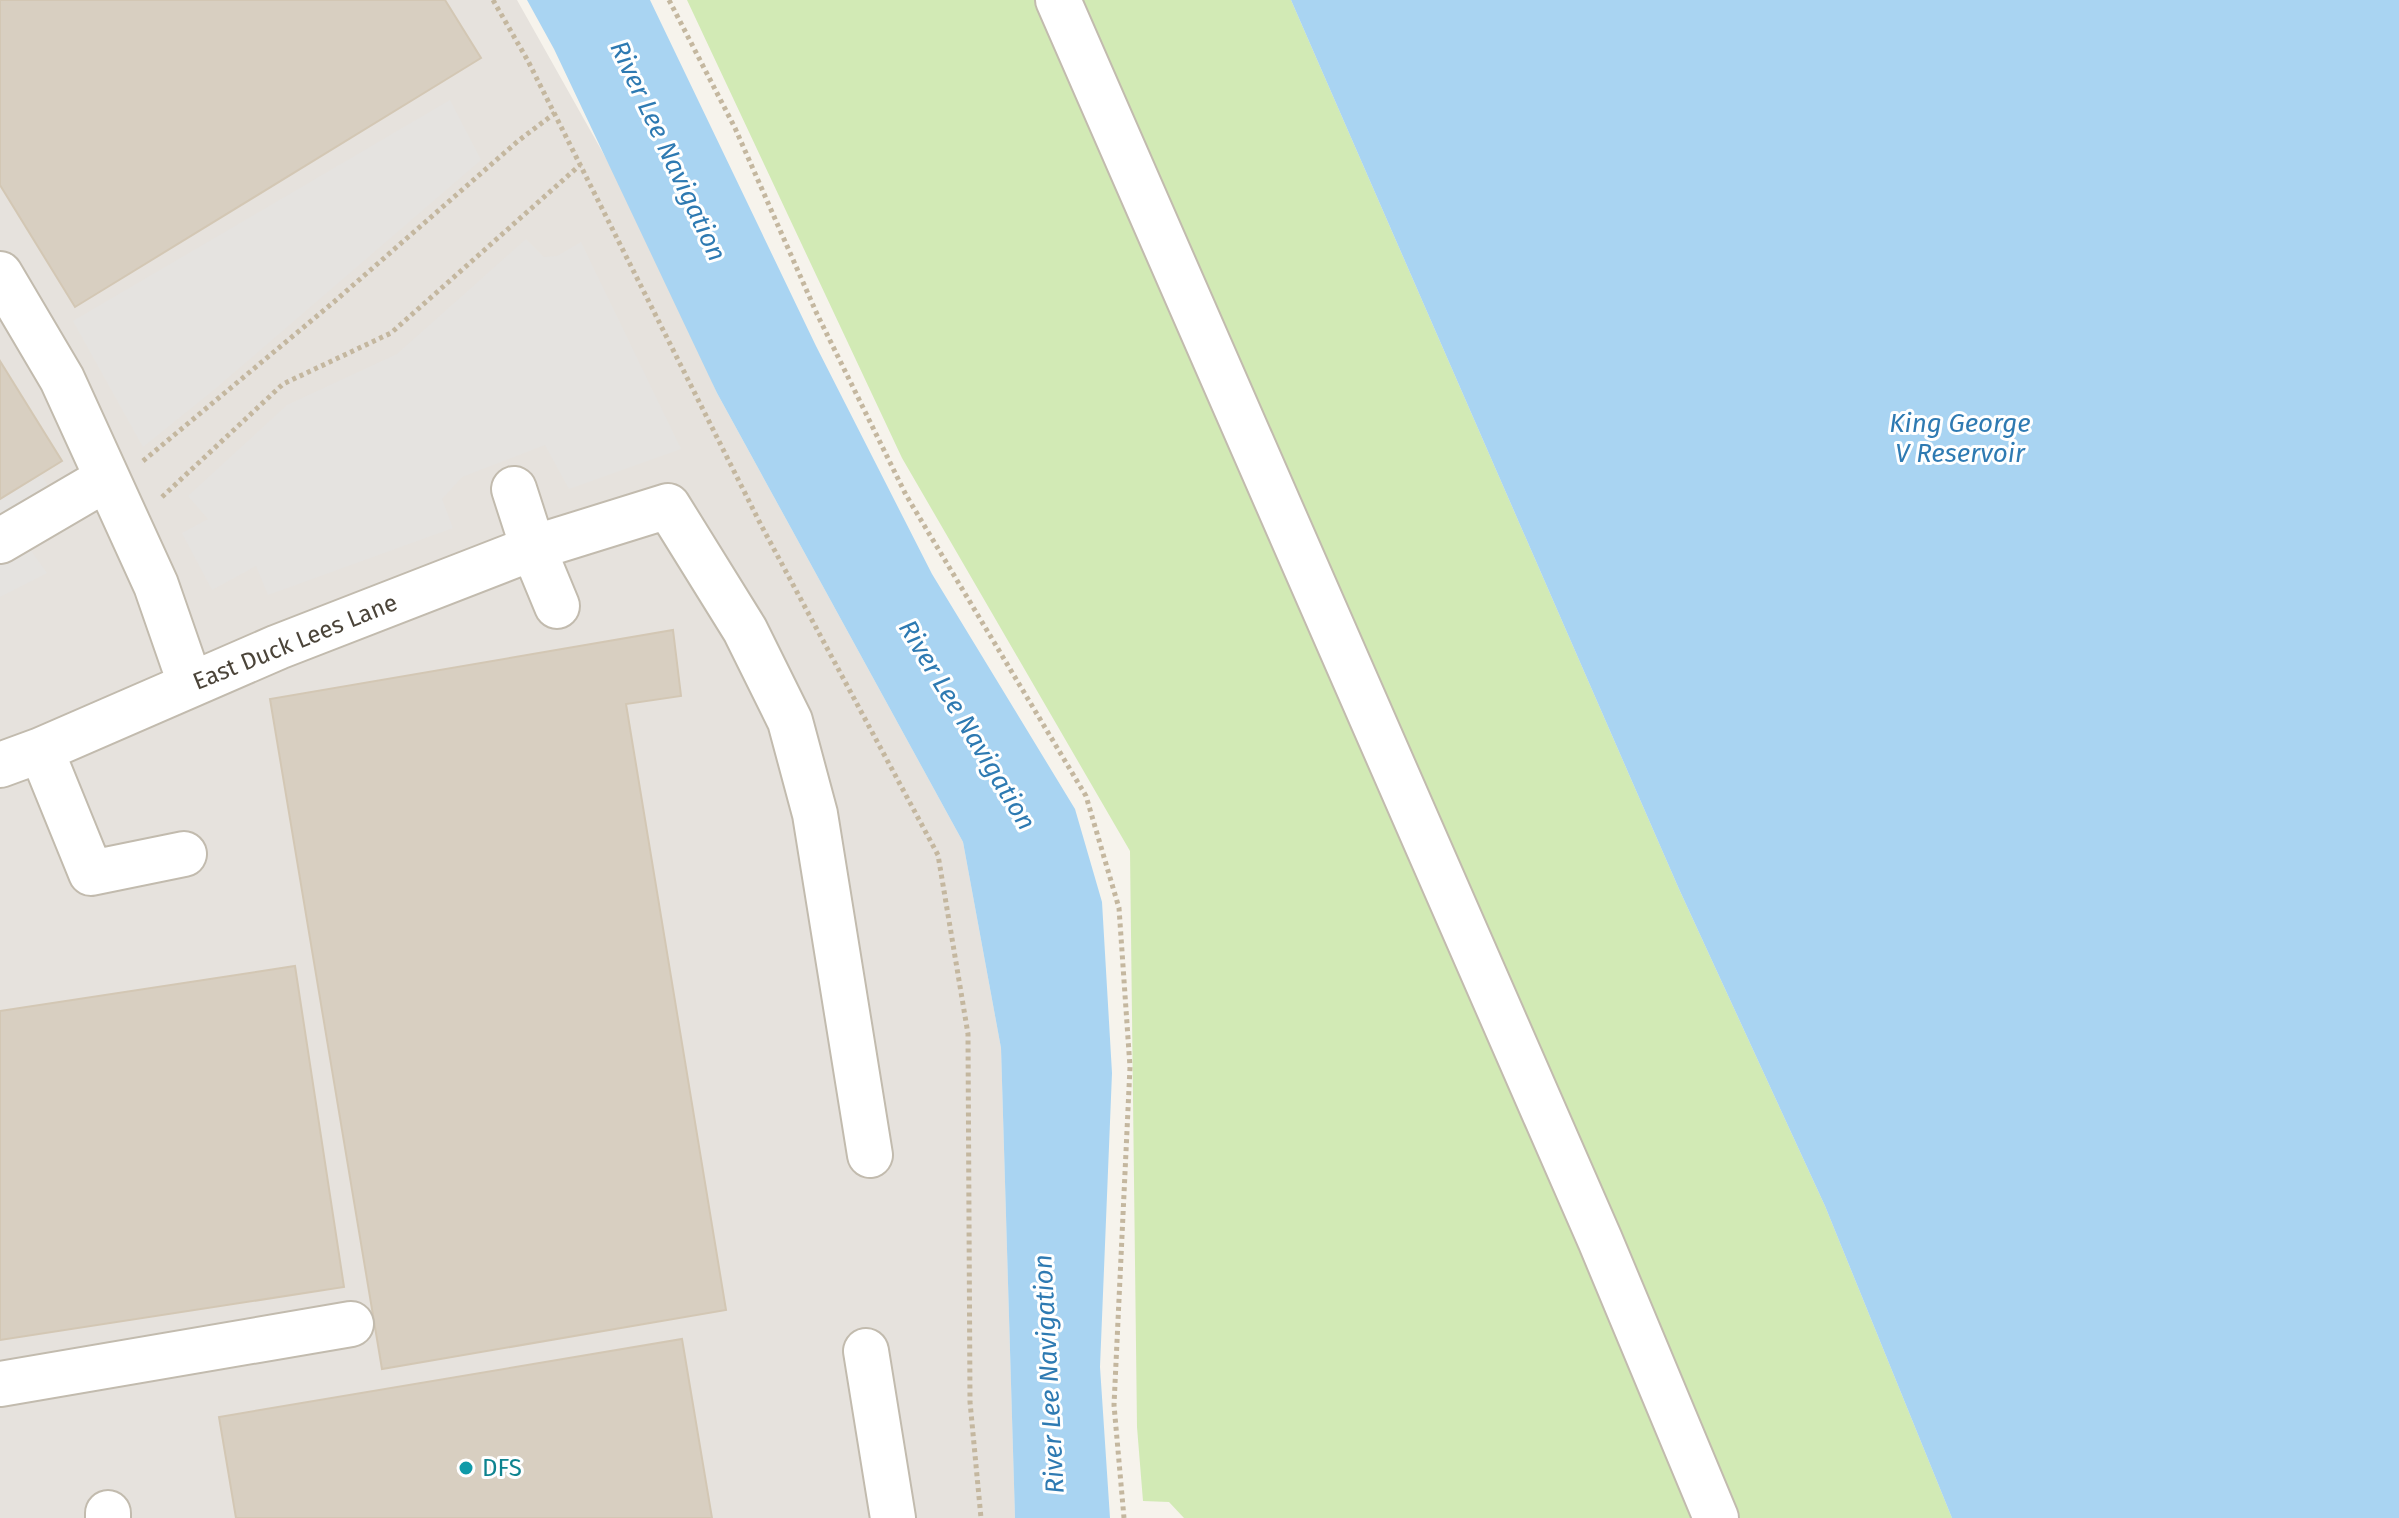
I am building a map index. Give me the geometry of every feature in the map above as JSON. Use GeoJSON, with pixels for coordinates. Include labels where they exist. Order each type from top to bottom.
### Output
{"type":"FeatureCollection","features":[{"type":"Feature","properties":{"kind":"street"},"geometry":{"type":"LineString","coordinates":[[1058,0],[1600,1240],[1716,1518]]}},
{"type":"Feature","properties":{"kind":"street"},"geometry":{"type":"LineString","coordinates":[[0,274],[62,379],[156,585],[190,683]]}},
{"type":"Feature","properties":{"kind":"street"},"geometry":{"type":"LineString","coordinates":[[0,541],[108,484]]}},
{"type":"Feature","properties":{"kind":"street"},"geometry":{"type":"LineString","coordinates":[[514,489],[533,548],[557,606]]}},
{"type":"Feature","properties":{"kind":"street","name":"East Duck Lees Lane"},"geometry":{"type":"LineString","coordinates":[[0,765],[41,750],[190,683],[533,548],[668,506],[745,630],[790,721],[815,814],[870,1155]]}},
{"type":"Feature","properties":{"kind":"street"},"geometry":{"type":"LineString","coordinates":[[41,750],[91,873],[184,854]]}},
{"type":"Feature","properties":{"kind":"street"},"geometry":{"type":"LineString","coordinates":[[0,1384],[351,1324]]}},
{"type":"Feature","properties":{"kind":"street"},"geometry":{"type":"LineString","coordinates":[[866,1351],[893,1518]]}},
{"type":"Feature","properties":{"kind":"path"},"geometry":{"type":"LineString","coordinates":[[493,0],[543,90]]}},
{"type":"Feature","properties":{"kind":"path"},"geometry":{"type":"LineString","coordinates":[[669,0],[735,128],[817,314],[906,495],[1086,796],[1119,908],[1130,1067],[1114,1405],[1124,1518]]}},
{"type":"Feature","properties":{"kind":"path"},"geometry":{"type":"LineString","coordinates":[[108,484],[335,301],[518,141],[555,113]]}},
{"type":"Feature","properties":{"kind":"path"},"geometry":{"type":"LineString","coordinates":[[129,527],[283,384],[391,333],[580,165]]}},
{"type":"Feature","properties":{"kind":"shaded area"},"geometry":{"type":"Polygon","coordinates":[[[0,0],[517,0],[648,233],[717,393],[963,842],[1001,1048],[1015,1518],[0,1518],[0,0]]]}},
{"type":"Feature","properties":{"kind":"shaded area"},"geometry":{"type":"Polygon","coordinates":[[[450,100],[481,160],[143,447],[73,321],[450,100]]]}},
{"type":"Feature","properties":{"kind":"shaded area"},"geometry":{"type":"Polygon","coordinates":[[[526,239],[544,257],[557,256],[581,242],[681,449],[569,489],[545,445],[462,477],[442,499],[453,528],[268,595],[256,566],[212,590],[182,533],[208,519],[188,496],[287,405],[397,354],[526,239]]]}},
{"type":"Feature","properties":{"kind":"shaded area"},"geometry":{"type":"Polygon","coordinates":[[[38,468],[68,523],[29,548],[47,573],[0,597],[0,491],[38,468]]]}},
{"type":"Feature","properties":{"kind":"green space"},"geometry":{"type":"Polygon","coordinates":[[[687,0],[1291,0],[1679,889],[1825,1206],[1952,1518],[1184,1518],[1169,1502],[1143,1501],[1137,1427],[1130,851],[902,458],[687,0]]]}},
{"type":"Feature","properties":{"kind":"water","name":"River Lee Navigation"},"geometry":{"type":"Polygon","coordinates":[[[527,0],[650,0],[816,346],[932,574],[1075,809],[1102,902],[1112,1073],[1100,1367],[1110,1518],[1015,1518],[1001,1048],[963,842],[717,393],[554,49],[527,0]]]}},
{"type":"Feature","properties":{"kind":"water","name":"King George V Reservoir"},"geometry":{"type":"Polygon","coordinates":[[[1291,0],[2399,0],[2399,1518],[1952,1518],[1825,1206],[1679,889],[1291,0]]]}},
{"type":"Feature","properties":{"kind":"building"},"geometry":{"type":"Polygon","coordinates":[[[0,0],[445,0],[481,58],[75,307],[0,185],[0,0]]]}},
{"type":"Feature","properties":{"kind":"building"},"geometry":{"type":"Polygon","coordinates":[[[0,361],[62,461],[0,499],[0,361]]]}},
{"type":"Feature","properties":{"kind":"building"},"geometry":{"type":"Polygon","coordinates":[[[673,630],[681,696],[626,704],[726,1310],[382,1369],[270,699],[673,630]]]}},
{"type":"Feature","properties":{"kind":"building"},"geometry":{"type":"Polygon","coordinates":[[[295,966],[344,1287],[0,1340],[0,1011],[295,966]]]}},
{"type":"Feature","properties":{"kind":"building","name":"DFS"},"geometry":{"type":"Polygon","coordinates":[[[682,1339],[712,1518],[236,1518],[219,1417],[682,1339]]]}},
{"type":"Feature","properties":{"kind":"place","name":"DFS"},"geometry":{"type":"Point","coordinates":[466,1468]}}]}
